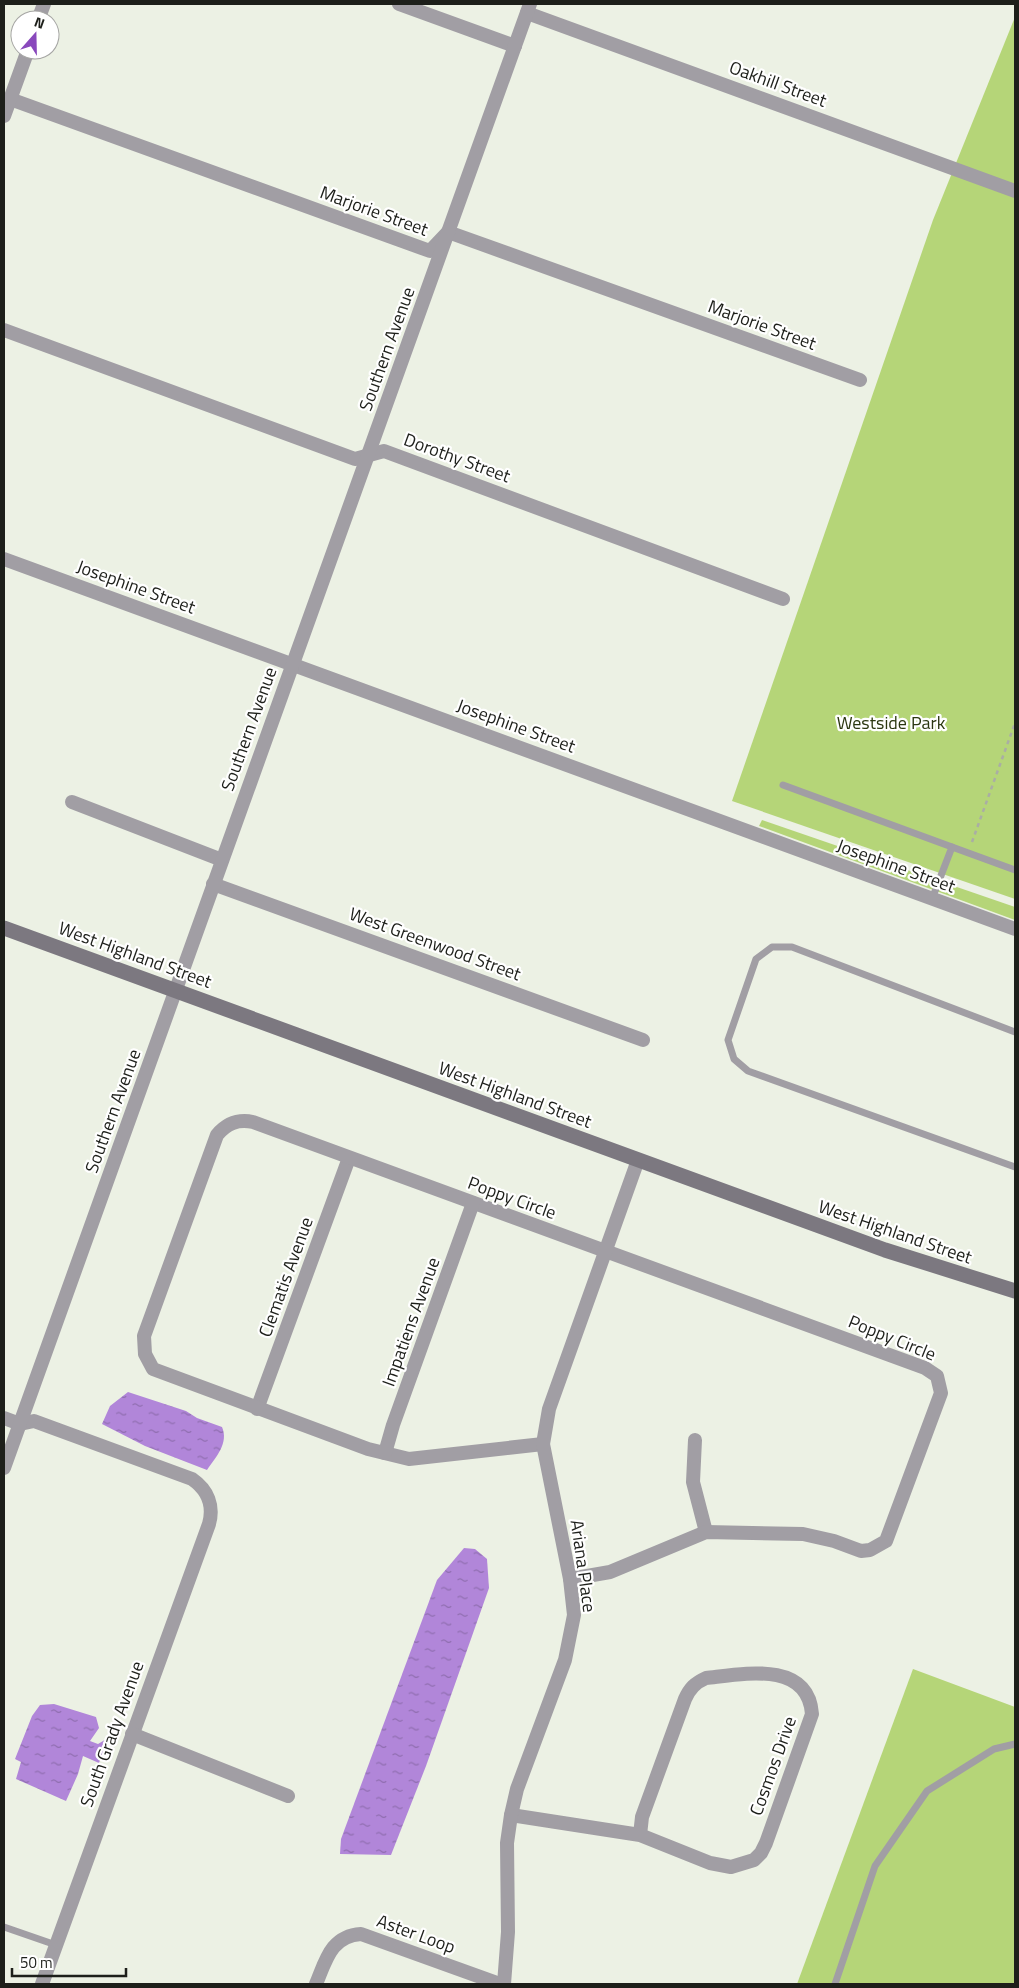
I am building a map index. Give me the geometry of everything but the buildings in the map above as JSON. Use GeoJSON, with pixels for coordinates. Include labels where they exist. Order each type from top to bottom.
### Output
{"type":"FeatureCollection","features":[{"type":"Feature","properties":{"kind":"street"},"geometry":{"type":"LineString","coordinates":[[399,4],[515,46]]}},
{"type":"Feature","properties":{"kind":"street","name":"Southern Avenue"},"geometry":{"type":"LineString","coordinates":[[4,1468],[529,8]]}},
{"type":"Feature","properties":{"kind":"street","name":"Oakhill Street"},"geometry":{"type":"LineString","coordinates":[[529,8],[1015,191]]}},
{"type":"Feature","properties":{"kind":"street"},"geometry":{"type":"LineString","coordinates":[[4,116],[7,99],[24,60]]}},
{"type":"Feature","properties":{"kind":"street","name":"Marjorie Street"},"geometry":{"type":"LineString","coordinates":[[7,99],[430,251],[448,232],[860,380]]}},
{"type":"Feature","properties":{"kind":"street","name":"Dorothy Street"},"geometry":{"type":"LineString","coordinates":[[4,330],[355,459],[384,451],[783,600]]}},
{"type":"Feature","properties":{"kind":"street","name":"Josephine Street"},"geometry":{"type":"LineString","coordinates":[[4,559],[1015,930]]}},
{"type":"Feature","properties":{"kind":"street"},"geometry":{"type":"LineString","coordinates":[[72,802],[222,860]]}},
{"type":"Feature","properties":{"kind":"street","name":"West Greenwood Street"},"geometry":{"type":"LineString","coordinates":[[214,884],[643,1040]]}},
{"type":"Feature","properties":{"kind":"street","name":"West Highland Street"},"geometry":{"type":"LineString","coordinates":[[4,928],[885,1250],[1015,1291]]}},
{"type":"Feature","properties":{"kind":"street","name":"Poppy Circle"},"geometry":{"type":"LineString","coordinates":[[543,1444],[420,1460],[385,1453],[257,1409],[161,1373],[148,1362],[145,1354],[144,1336],[217,1135],[224,1128],[243,1120],[925,1368],[937,1376],[941,1393],[886,1541],[879,1546],[861,1551],[834,1541],[803,1534],[706,1532],[610,1572],[570,1579]]}},
{"type":"Feature","properties":{"kind":"street","name":"Clematis Avenue"},"geometry":{"type":"LineString","coordinates":[[257,1409],[350,1158]]}},
{"type":"Feature","properties":{"kind":"street","name":"Ariana Place"},"geometry":{"type":"LineString","coordinates":[[504,1984],[508,1932],[507,1843],[511,1815],[517,1789],[565,1660],[574,1615],[570,1579],[543,1444],[553,1395],[638,1160]]}},
{"type":"Feature","properties":{"kind":"street","name":"Impatiens Avenue"},"geometry":{"type":"LineString","coordinates":[[385,1453],[393,1425],[473,1203]]}},
{"type":"Feature","properties":{"kind":"street"},"geometry":{"type":"LineString","coordinates":[[4,1418],[20,1424]]}},
{"type":"Feature","properties":{"kind":"street","name":"South Grady Avenue"},"geometry":{"type":"LineString","coordinates":[[20,1424],[34,1421],[192,1479],[202,1486],[211,1506],[210,1524],[42,1984]]}},
{"type":"Feature","properties":{"kind":"street"},"geometry":{"type":"LineString","coordinates":[[695,1440],[693,1482],[706,1532]]}},
{"type":"Feature","properties":{"kind":"street","name":"Cosmos Drive"},"geometry":{"type":"LineString","coordinates":[[511,1815],[640,1835],[710,1863],[730,1867],[754,1860],[761,1853],[766,1843],[812,1714],[808,1694],[789,1678],[762,1672],[706,1678],[697,1682],[690,1689],[685,1699],[642,1817],[640,1835]]}},
{"type":"Feature","properties":{"kind":"street"},"geometry":{"type":"LineString","coordinates":[[132,1734],[288,1796]]}},
{"type":"Feature","properties":{"kind":"street","name":"Aster Loop"},"geometry":{"type":"LineString","coordinates":[[316,1984],[329,1950],[335,1944],[351,1935],[361,1934],[500,1984]]}},
{"type":"Feature","properties":{"kind":"lane"},"geometry":{"type":"LineString","coordinates":[[783,785],[1015,870]]}},
{"type":"Feature","properties":{"kind":"lane"},"geometry":{"type":"LineString","coordinates":[[932,899],[952,847]]}},
{"type":"Feature","properties":{"kind":"lane"},"geometry":{"type":"LineString","coordinates":[[1015,1032],[792,947],[772,947],[756,959],[728,1040],[734,1059],[748,1070],[1015,1167]]}},
{"type":"Feature","properties":{"kind":"lane"},"geometry":{"type":"LineString","coordinates":[[835,1984],[875,1866],[927,1791],[994,1750],[1015,1744]]}},
{"type":"Feature","properties":{"kind":"lane"},"geometry":{"type":"LineString","coordinates":[[4,1927],[56,1945]]}},
{"type":"Feature","properties":{"kind":"path"},"geometry":{"type":"LineString","coordinates":[[968,853],[1015,723]]}},
{"type":"Feature","properties":{"kind":"green space","name":"Westside Park"},"geometry":{"type":"Polygon","coordinates":[[[1015,17],[1015,899],[732,801],[933,220],[1015,17]]]}},
{"type":"Feature","properties":{"kind":"green space"},"geometry":{"type":"Polygon","coordinates":[[[762,820],[1015,907],[1015,920],[759,826],[762,820]]]}},
{"type":"Feature","properties":{"kind":"green space"},"geometry":{"type":"Polygon","coordinates":[[[913,1669],[1015,1707],[1015,1984],[797,1984],[913,1669]]]}},
{"type":"Feature","properties":{"kind":"water"},"geometry":{"type":"Polygon","coordinates":[[[128,1392],[186,1411],[197,1418],[222,1427],[224,1433],[223,1444],[218,1455],[207,1470],[145,1446],[102,1424],[110,1406],[128,1392]]]}},
{"type":"Feature","properties":{"kind":"water"},"geometry":{"type":"Polygon","coordinates":[[[464,1548],[475,1549],[487,1559],[489,1588],[426,1766],[391,1855],[340,1854],[341,1839],[437,1580],[464,1548]]]}},
{"type":"Feature","properties":{"kind":"water"},"geometry":{"type":"Polygon","coordinates":[[[54,1704],[96,1717],[99,1728],[90,1741],[98,1744],[108,1738],[99,1763],[83,1756],[78,1774],[66,1801],[16,1779],[21,1762],[15,1759],[32,1716],[40,1705],[54,1704]]]}}]}
